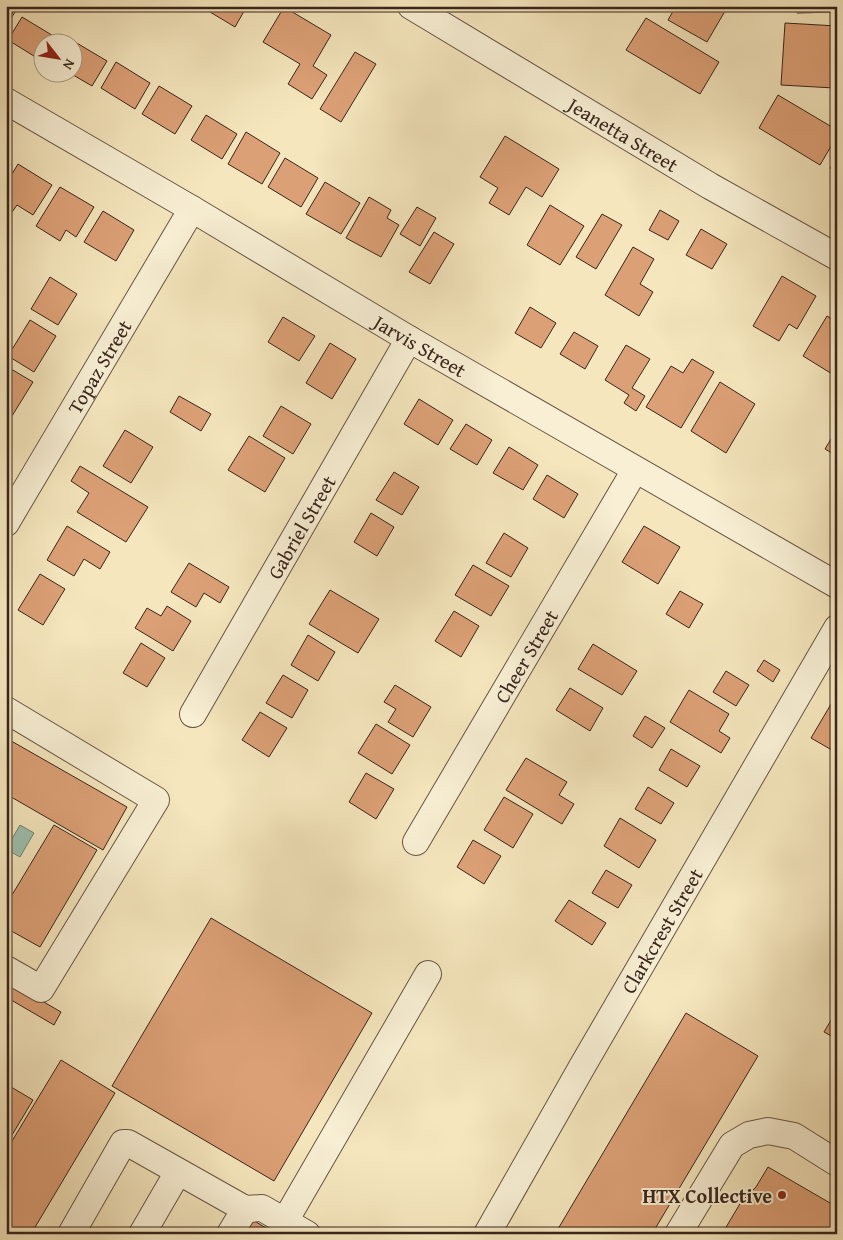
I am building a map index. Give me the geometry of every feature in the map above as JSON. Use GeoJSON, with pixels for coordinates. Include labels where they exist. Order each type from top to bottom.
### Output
{"type":"FeatureCollection","features":[{"type":"Feature","properties":{"kind":"street","name":"Jeanetta Street"},"geometry":{"type":"LineString","coordinates":[[415,7],[710,186],[837,257]]}},
{"type":"Feature","properties":{"kind":"street","name":"Jarvis Street"},"geometry":{"type":"LineString","coordinates":[[6,101],[192,209],[409,339],[837,585]]}},
{"type":"Feature","properties":{"kind":"street","name":"Topaz Street"},"geometry":{"type":"LineString","coordinates":[[6,523],[192,209]]}},
{"type":"Feature","properties":{"kind":"street","name":"Gabriel Street"},"geometry":{"type":"LineString","coordinates":[[193,714],[409,339]]}},
{"type":"Feature","properties":{"kind":"street","name":"Cheer Street"},"geometry":{"type":"LineString","coordinates":[[416,842],[634,470]]}},
{"type":"Feature","properties":{"kind":"street","name":"Clarkcrest Street"},"geometry":{"type":"LineString","coordinates":[[486,1234],[578,1073],[833,643]]}},
{"type":"Feature","properties":{"kind":"street"},"geometry":{"type":"LineString","coordinates":[[6,710],[156,800],[41,989],[6,969]]}},
{"type":"Feature","properties":{"kind":"street"},"geometry":{"type":"LineString","coordinates":[[71,1234],[123,1143],[128,1143],[245,1209],[262,1208],[296,1228],[428,974]]}},
{"type":"Feature","properties":{"kind":"street"},"geometry":{"type":"LineString","coordinates":[[678,1234],[732,1145],[750,1135],[768,1131],[794,1136],[837,1163]]}},
{"type":"Feature","properties":{"kind":"street"},"geometry":{"type":"LineString","coordinates":[[142,1234],[178,1172]]}},
{"type":"Feature","properties":{"kind":"street"},"geometry":{"type":"LineString","coordinates":[[230,1234],[245,1209]]}},
{"type":"Feature","properties":{"kind":"shaded area"},"geometry":{"type":"Polygon","coordinates":[[[20,825],[34,833],[20,857],[6,849],[20,825]]]}},
{"type":"Feature","properties":{"kind":"building"},"geometry":{"type":"Polygon","coordinates":[[[6,6],[19,6],[6,26],[6,6]]]}},
{"type":"Feature","properties":{"kind":"building"},"geometry":{"type":"Polygon","coordinates":[[[200,6],[247,6],[235,27],[200,6]]]}},
{"type":"Feature","properties":{"kind":"building"},"geometry":{"type":"Polygon","coordinates":[[[676,6],[728,6],[707,42],[668,20],[676,6]]]}},
{"type":"Feature","properties":{"kind":"building"},"geometry":{"type":"Polygon","coordinates":[[[796,6],[837,6],[837,12],[797,13],[796,6]]]}},
{"type":"Feature","properties":{"kind":"building"},"geometry":{"type":"Polygon","coordinates":[[[284,7],[331,35],[313,66],[327,75],[312,99],[288,84],[300,64],[263,42],[284,7]]]}},
{"type":"Feature","properties":{"kind":"building"},"geometry":{"type":"Polygon","coordinates":[[[22,17],[47,32],[32,32],[32,55],[8,40],[22,17]]]}},
{"type":"Feature","properties":{"kind":"building"},"geometry":{"type":"Polygon","coordinates":[[[646,18],[719,62],[700,94],[626,50],[646,18]]]}},
{"type":"Feature","properties":{"kind":"building"},"geometry":{"type":"Polygon","coordinates":[[[785,23],[837,26],[834,88],[781,85],[785,23]]]}},
{"type":"Feature","properties":{"kind":"building"},"geometry":{"type":"Polygon","coordinates":[[[82,46],[107,61],[92,86],[82,80],[82,46]]]}},
{"type":"Feature","properties":{"kind":"building"},"geometry":{"type":"Polygon","coordinates":[[[355,52],[376,64],[341,122],[320,109],[355,52]]]}},
{"type":"Feature","properties":{"kind":"building"},"geometry":{"type":"Polygon","coordinates":[[[116,62],[150,83],[135,109],[101,88],[116,62]]]}},
{"type":"Feature","properties":{"kind":"building"},"geometry":{"type":"Polygon","coordinates":[[[159,86],[192,106],[175,134],[142,114],[159,86]]]}},
{"type":"Feature","properties":{"kind":"building"},"geometry":{"type":"Polygon","coordinates":[[[778,95],[837,130],[837,136],[820,165],[759,128],[778,95]]]}},
{"type":"Feature","properties":{"kind":"building"},"geometry":{"type":"Polygon","coordinates":[[[206,115],[237,134],[222,159],[191,140],[206,115]]]}},
{"type":"Feature","properties":{"kind":"building"},"geometry":{"type":"Polygon","coordinates":[[[246,132],[280,153],[262,184],[228,164],[246,132]]]}},
{"type":"Feature","properties":{"kind":"building"},"geometry":{"type":"Polygon","coordinates":[[[505,136],[559,169],[542,197],[526,187],[509,215],[489,203],[498,188],[480,177],[505,136]]]}},
{"type":"Feature","properties":{"kind":"building"},"geometry":{"type":"Polygon","coordinates":[[[285,158],[318,178],[301,207],[268,187],[285,158]]]}},
{"type":"Feature","properties":{"kind":"building"},"geometry":{"type":"Polygon","coordinates":[[[837,158],[837,172],[830,168],[837,158]]]}},
{"type":"Feature","properties":{"kind":"building"},"geometry":{"type":"Polygon","coordinates":[[[18,164],[52,185],[33,215],[17,205],[10,215],[6,213],[6,184],[18,164]]]}},
{"type":"Feature","properties":{"kind":"building"},"geometry":{"type":"Polygon","coordinates":[[[325,182],[360,203],[341,234],[306,214],[325,182]]]}},
{"type":"Feature","properties":{"kind":"building"},"geometry":{"type":"Polygon","coordinates":[[[60,187],[94,207],[76,237],[66,230],[60,241],[36,226],[60,187]]]}},
{"type":"Feature","properties":{"kind":"building"},"geometry":{"type":"Polygon","coordinates":[[[369,197],[391,210],[387,218],[399,225],[381,257],[346,238],[369,197]]]}},
{"type":"Feature","properties":{"kind":"building"},"geometry":{"type":"Polygon","coordinates":[[[550,205],[584,226],[560,265],[527,245],[550,205]]]}},
{"type":"Feature","properties":{"kind":"building"},"geometry":{"type":"Polygon","coordinates":[[[417,207],[436,218],[420,246],[400,234],[417,207]]]}},
{"type":"Feature","properties":{"kind":"building"},"geometry":{"type":"Polygon","coordinates":[[[660,210],[679,221],[668,240],[649,230],[660,210]]]}},
{"type":"Feature","properties":{"kind":"building"},"geometry":{"type":"Polygon","coordinates":[[[103,211],[134,230],[116,261],[84,242],[103,211]]]}},
{"type":"Feature","properties":{"kind":"building"},"geometry":{"type":"Polygon","coordinates":[[[602,214],[622,225],[596,269],[576,257],[602,214]]]}},
{"type":"Feature","properties":{"kind":"building"},"geometry":{"type":"Polygon","coordinates":[[[701,229],[727,244],[712,269],[686,255],[701,229]]]}},
{"type":"Feature","properties":{"kind":"building"},"geometry":{"type":"Polygon","coordinates":[[[434,232],[454,244],[430,284],[409,272],[434,232]]]}},
{"type":"Feature","properties":{"kind":"building"},"geometry":{"type":"Polygon","coordinates":[[[633,247],[654,259],[640,284],[653,292],[639,316],[605,295],[633,247]]]}},
{"type":"Feature","properties":{"kind":"building"},"geometry":{"type":"Polygon","coordinates":[[[782,276],[816,296],[797,329],[789,324],[779,341],[753,326],[782,276]]]}},
{"type":"Feature","properties":{"kind":"building"},"geometry":{"type":"Polygon","coordinates":[[[50,277],[77,294],[58,325],[31,309],[50,277]]]}},
{"type":"Feature","properties":{"kind":"building"},"geometry":{"type":"Polygon","coordinates":[[[530,307],[556,323],[541,348],[515,333],[530,307]]]}},
{"type":"Feature","properties":{"kind":"building"},"geometry":{"type":"Polygon","coordinates":[[[827,316],[837,322],[837,377],[803,356],[827,316]]]}},
{"type":"Feature","properties":{"kind":"building"},"geometry":{"type":"Polygon","coordinates":[[[283,317],[315,336],[299,361],[268,342],[283,317]]]}},
{"type":"Feature","properties":{"kind":"building"},"geometry":{"type":"Polygon","coordinates":[[[30,320],[56,336],[34,372],[8,356],[30,320]]]}},
{"type":"Feature","properties":{"kind":"building"},"geometry":{"type":"Polygon","coordinates":[[[574,332],[598,346],[585,369],[560,354],[574,332]]]}},
{"type":"Feature","properties":{"kind":"building"},"geometry":{"type":"Polygon","coordinates":[[[330,343],[356,359],[332,399],[306,383],[330,343]]]}},
{"type":"Feature","properties":{"kind":"building"},"geometry":{"type":"Polygon","coordinates":[[[626,345],[650,359],[632,388],[645,396],[636,411],[624,403],[629,395],[605,380],[626,345]]]}},
{"type":"Feature","properties":{"kind":"building"},"geometry":{"type":"Polygon","coordinates":[[[692,359],[714,372],[681,428],[646,407],[671,366],[683,373],[692,359]]]}},
{"type":"Feature","properties":{"kind":"building"},"geometry":{"type":"Polygon","coordinates":[[[6,366],[33,382],[12,416],[6,412],[6,366]]]}},
{"type":"Feature","properties":{"kind":"building"},"geometry":{"type":"Polygon","coordinates":[[[720,382],[755,404],[726,453],[691,431],[720,382]]]}},
{"type":"Feature","properties":{"kind":"building"},"geometry":{"type":"Polygon","coordinates":[[[179,396],[211,414],[201,431],[170,412],[179,396]]]}},
{"type":"Feature","properties":{"kind":"building"},"geometry":{"type":"Polygon","coordinates":[[[419,399],[453,420],[438,445],[404,424],[419,399]]]}},
{"type":"Feature","properties":{"kind":"building"},"geometry":{"type":"Polygon","coordinates":[[[281,406],[311,424],[293,454],[263,436],[281,406]]]}},
{"type":"Feature","properties":{"kind":"building"},"geometry":{"type":"Polygon","coordinates":[[[466,424],[492,440],[477,465],[450,449],[466,424]]]}},
{"type":"Feature","properties":{"kind":"building"},"geometry":{"type":"Polygon","coordinates":[[[125,430],[153,447],[131,483],[103,466],[125,430]]]}},
{"type":"Feature","properties":{"kind":"building"},"geometry":{"type":"Polygon","coordinates":[[[834,434],[837,436],[837,456],[825,449],[834,434]]]}},
{"type":"Feature","properties":{"kind":"building"},"geometry":{"type":"Polygon","coordinates":[[[249,436],[285,458],[265,492],[228,470],[249,436]]]}},
{"type":"Feature","properties":{"kind":"building"},"geometry":{"type":"Polygon","coordinates":[[[509,447],[538,465],[523,490],[493,473],[509,447]]]}},
{"type":"Feature","properties":{"kind":"building"},"geometry":{"type":"Polygon","coordinates":[[[80,466],[148,507],[126,542],[77,512],[89,493],[71,481],[80,466]]]}},
{"type":"Feature","properties":{"kind":"building"},"geometry":{"type":"Polygon","coordinates":[[[394,472],[419,487],[402,515],[376,500],[394,472]]]}},
{"type":"Feature","properties":{"kind":"building"},"geometry":{"type":"Polygon","coordinates":[[[547,475],[578,494],[564,518],[533,499],[547,475]]]}},
{"type":"Feature","properties":{"kind":"building"},"geometry":{"type":"Polygon","coordinates":[[[371,513],[394,527],[377,556],[354,542],[371,513]]]}},
{"type":"Feature","properties":{"kind":"building"},"geometry":{"type":"Polygon","coordinates":[[[67,526],[110,552],[100,569],[84,559],[74,576],[47,560],[67,526]]]}},
{"type":"Feature","properties":{"kind":"building"},"geometry":{"type":"Polygon","coordinates":[[[644,526],[680,547],[658,584],[622,562],[644,526]]]}},
{"type":"Feature","properties":{"kind":"building"},"geometry":{"type":"Polygon","coordinates":[[[504,533],[528,548],[511,577],[486,563],[504,533]]]}},
{"type":"Feature","properties":{"kind":"building"},"geometry":{"type":"Polygon","coordinates":[[[189,563],[229,587],[220,603],[204,593],[196,607],[171,592],[189,563]]]}},
{"type":"Feature","properties":{"kind":"building"},"geometry":{"type":"Polygon","coordinates":[[[473,565],[509,586],[491,616],[455,595],[473,565]]]}},
{"type":"Feature","properties":{"kind":"building"},"geometry":{"type":"Polygon","coordinates":[[[40,574],[65,589],[43,625],[18,610],[40,574]]]}},
{"type":"Feature","properties":{"kind":"building"},"geometry":{"type":"Polygon","coordinates":[[[330,590],[379,619],[358,653],[309,624],[330,590]]]}},
{"type":"Feature","properties":{"kind":"building"},"geometry":{"type":"Polygon","coordinates":[[[680,591],[703,604],[689,628],[666,614],[680,591]]]}},
{"type":"Feature","properties":{"kind":"building"},"geometry":{"type":"Polygon","coordinates":[[[167,606],[191,621],[173,651],[135,628],[147,608],[161,616],[167,606]]]}},
{"type":"Feature","properties":{"kind":"building"},"geometry":{"type":"Polygon","coordinates":[[[454,611],[479,626],[461,657],[435,641],[454,611]]]}},
{"type":"Feature","properties":{"kind":"building"},"geometry":{"type":"Polygon","coordinates":[[[308,635],[335,652],[318,681],[291,665],[308,635]]]}},
{"type":"Feature","properties":{"kind":"building"},"geometry":{"type":"Polygon","coordinates":[[[141,643],[165,658],[147,687],[123,673],[141,643]]]}},
{"type":"Feature","properties":{"kind":"building"},"geometry":{"type":"Polygon","coordinates":[[[593,644],[637,671],[622,695],[578,669],[593,644]]]}},
{"type":"Feature","properties":{"kind":"building"},"geometry":{"type":"Polygon","coordinates":[[[764,660],[780,670],[773,682],[757,671],[764,660]]]}},
{"type":"Feature","properties":{"kind":"building"},"geometry":{"type":"Polygon","coordinates":[[[726,671],[749,685],[736,706],[713,692],[726,671]]]}},
{"type":"Feature","properties":{"kind":"building"},"geometry":{"type":"Polygon","coordinates":[[[283,675],[308,690],[292,718],[266,703],[283,675]]]}},
{"type":"Feature","properties":{"kind":"building"},"geometry":{"type":"Polygon","coordinates":[[[395,685],[431,707],[413,737],[388,722],[396,709],[384,702],[395,685]]]}},
{"type":"Feature","properties":{"kind":"building"},"geometry":{"type":"Polygon","coordinates":[[[570,688],[603,708],[590,731],[556,710],[570,688]]]}},
{"type":"Feature","properties":{"kind":"building"},"geometry":{"type":"Polygon","coordinates":[[[689,690],[729,714],[719,731],[730,738],[721,753],[670,722],[689,690]]]}},
{"type":"Feature","properties":{"kind":"building"},"geometry":{"type":"Polygon","coordinates":[[[837,694],[837,753],[811,738],[837,694]]]}},
{"type":"Feature","properties":{"kind":"building"},"geometry":{"type":"Polygon","coordinates":[[[260,712],[287,728],[269,757],[242,740],[260,712]]]}},
{"type":"Feature","properties":{"kind":"building"},"geometry":{"type":"Polygon","coordinates":[[[645,716],[665,728],[652,748],[633,736],[645,716]]]}},
{"type":"Feature","properties":{"kind":"building"},"geometry":{"type":"Polygon","coordinates":[[[376,724],[410,745],[392,774],[358,753],[376,724]]]}},
{"type":"Feature","properties":{"kind":"building"},"geometry":{"type":"Polygon","coordinates":[[[6,738],[127,807],[103,850],[6,794],[6,738]]]}},
{"type":"Feature","properties":{"kind":"building"},"geometry":{"type":"Polygon","coordinates":[[[671,749],[700,766],[687,787],[659,770],[671,749]]]}},
{"type":"Feature","properties":{"kind":"building"},"geometry":{"type":"Polygon","coordinates":[[[526,758],[567,782],[559,795],[574,804],[562,824],[506,790],[526,758]]]}},
{"type":"Feature","properties":{"kind":"building"},"geometry":{"type":"Polygon","coordinates":[[[366,773],[394,789],[376,819],[349,802],[366,773]]]}},
{"type":"Feature","properties":{"kind":"building"},"geometry":{"type":"Polygon","coordinates":[[[648,787],[674,803],[661,824],[635,809],[648,787]]]}},
{"type":"Feature","properties":{"kind":"building"},"geometry":{"type":"Polygon","coordinates":[[[504,797],[533,814],[513,848],[484,830],[504,797]]]}},
{"type":"Feature","properties":{"kind":"building"},"geometry":{"type":"Polygon","coordinates":[[[620,818],[656,840],[639,868],[604,846],[620,818]]]}},
{"type":"Feature","properties":{"kind":"building"},"geometry":{"type":"Polygon","coordinates":[[[54,825],[97,850],[40,947],[6,928],[6,905],[54,825]]]}},
{"type":"Feature","properties":{"kind":"building"},"geometry":{"type":"Polygon","coordinates":[[[473,840],[501,856],[484,884],[457,867],[473,840]]]}},
{"type":"Feature","properties":{"kind":"building"},"geometry":{"type":"Polygon","coordinates":[[[606,870],[632,885],[618,908],[592,893],[606,870]]]}},
{"type":"Feature","properties":{"kind":"building"},"geometry":{"type":"Polygon","coordinates":[[[6,882],[11,885],[6,894],[6,882]]]}},
{"type":"Feature","properties":{"kind":"building"},"geometry":{"type":"Polygon","coordinates":[[[569,900],[606,923],[592,945],[555,921],[569,900]]]}},
{"type":"Feature","properties":{"kind":"building"},"geometry":{"type":"Polygon","coordinates":[[[211,918],[372,1013],[274,1181],[112,1086],[211,918]]]}},
{"type":"Feature","properties":{"kind":"building"},"geometry":{"type":"Polygon","coordinates":[[[6,980],[61,1012],[54,1025],[6,997],[6,980]]]}},
{"type":"Feature","properties":{"kind":"building"},"geometry":{"type":"Polygon","coordinates":[[[837,1010],[837,1039],[824,1032],[837,1010]]]}},
{"type":"Feature","properties":{"kind":"building"},"geometry":{"type":"Polygon","coordinates":[[[686,1013],[758,1056],[652,1234],[555,1234],[686,1013]]]}},
{"type":"Feature","properties":{"kind":"building"},"geometry":{"type":"Polygon","coordinates":[[[61,1060],[115,1093],[31,1234],[6,1234],[6,1151],[61,1060]]]}},
{"type":"Feature","properties":{"kind":"building"},"geometry":{"type":"Polygon","coordinates":[[[6,1084],[33,1100],[6,1145],[6,1084]]]}},
{"type":"Feature","properties":{"kind":"building","name":"HTX Collective"},"geometry":{"type":"Polygon","coordinates":[[[768,1167],[837,1207],[837,1234],[722,1234],[741,1202],[756,1187],[768,1167]]]}},
{"type":"Feature","properties":{"kind":"building"},"geometry":{"type":"Polygon","coordinates":[[[251,1219],[276,1234],[243,1234],[251,1219]]]}},
{"type":"Feature","properties":{"kind":"place","name":"HTX Collective"},"geometry":{"type":"Point","coordinates":[782,1195]}}]}
